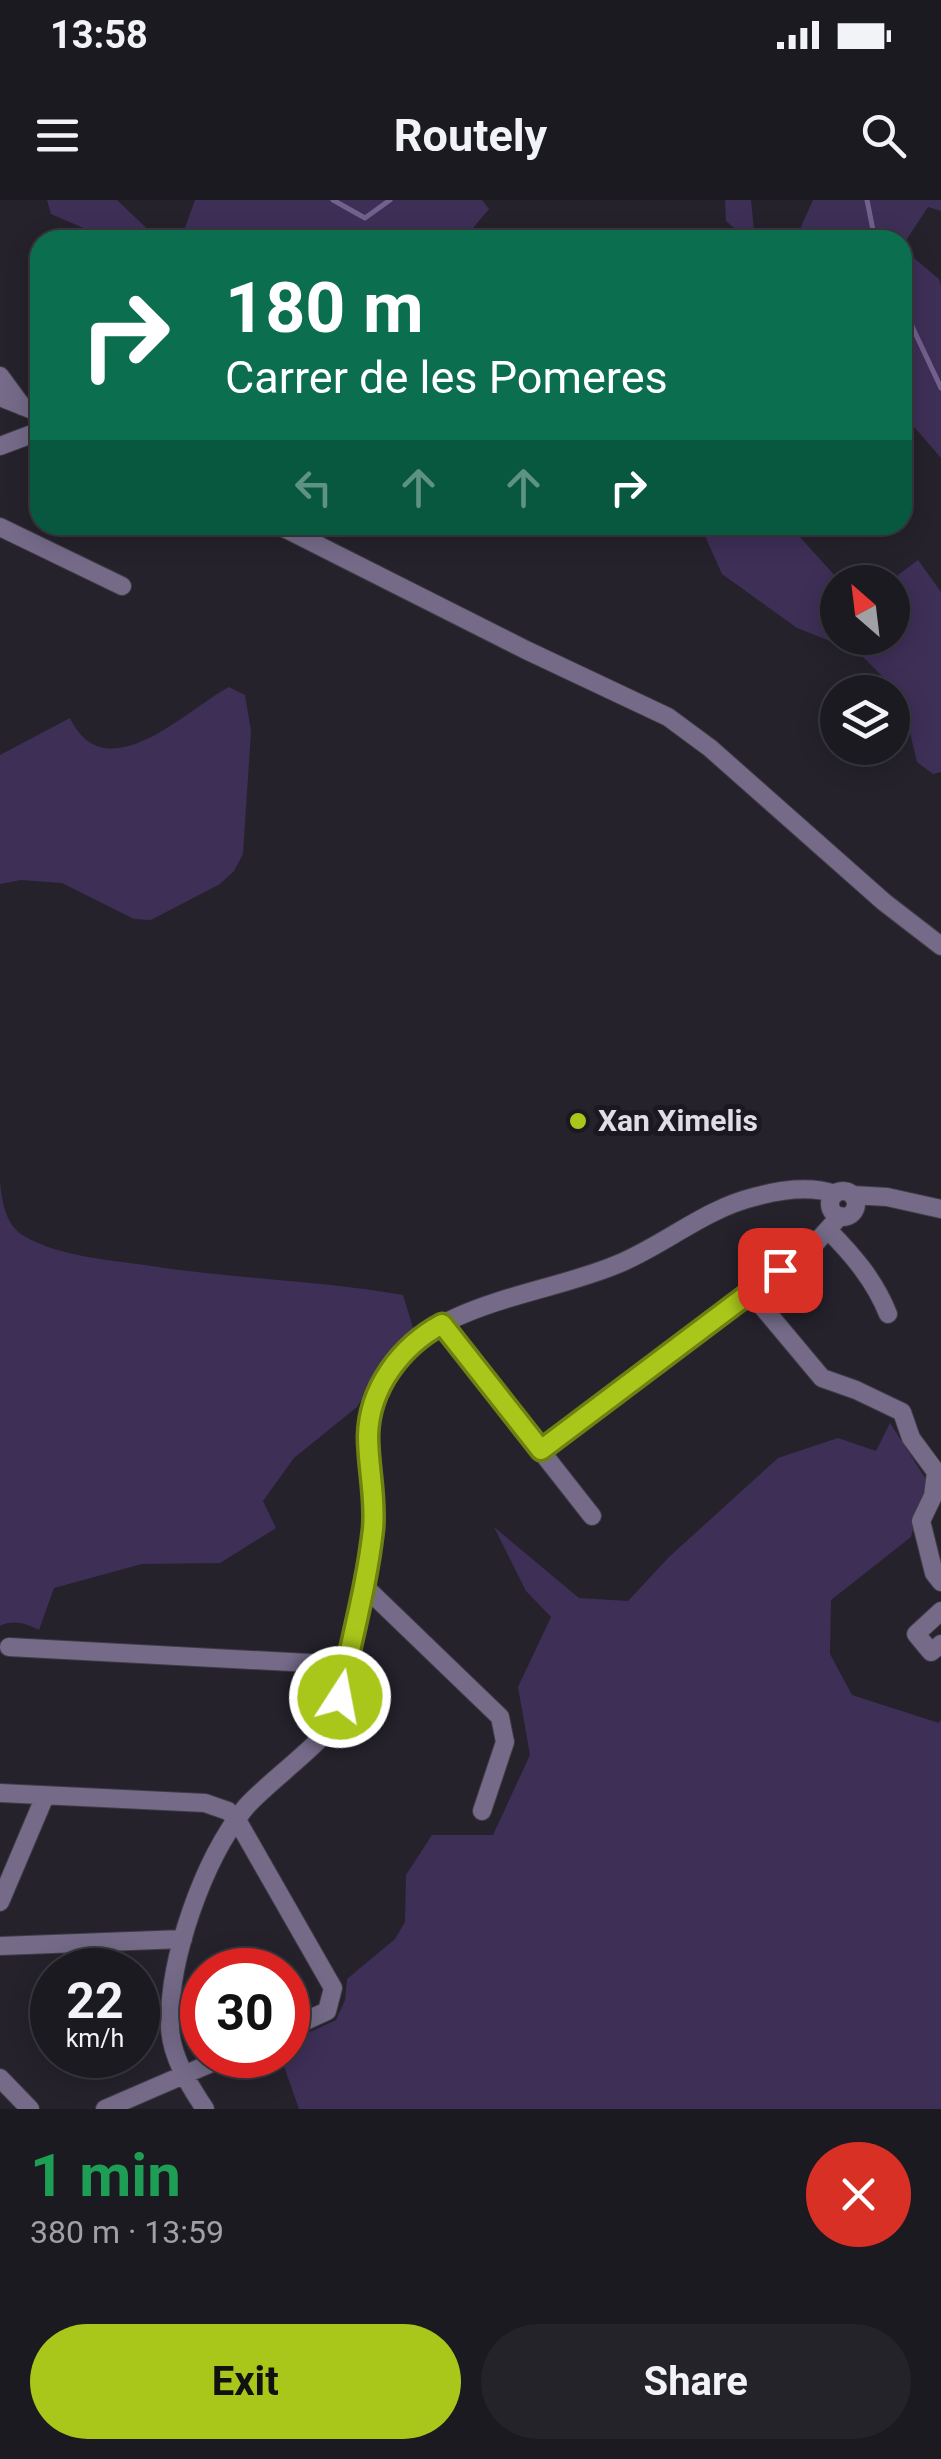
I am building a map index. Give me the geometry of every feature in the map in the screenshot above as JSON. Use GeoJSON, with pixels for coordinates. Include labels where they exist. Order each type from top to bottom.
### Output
{"type":"FeatureCollection","features":[{"type":"Feature","properties":{"kind":"street"},"geometry":{"type":"LineString","coordinates":[[0,376],[22,406]]}},
{"type":"Feature","properties":{"kind":"street"},"geometry":{"type":"LineString","coordinates":[[0,397],[30,409]]}},
{"type":"Feature","properties":{"kind":"street"},"geometry":{"type":"LineString","coordinates":[[0,446],[30,435]]}},
{"type":"Feature","properties":{"kind":"street"},"geometry":{"type":"LineString","coordinates":[[0,527],[122,586]]}},
{"type":"Feature","properties":{"kind":"street"},"geometry":{"type":"LineString","coordinates":[[298,535],[668,717],[710,748],[884,902],[941,946]]}},
{"type":"Feature","properties":{"kind":"street"},"geometry":{"type":"LineString","coordinates":[[180,1948],[195,1900],[244,1809],[336,1717],[373,1528],[368,1436],[371,1411],[388,1371],[410,1347],[460,1315],[619,1264],[750,1198],[805,1189],[838,1209],[888,1314]]}},
{"type":"Feature","properties":{"kind":"street"},"geometry":{"type":"LineString","coordinates":[[541,1450],[811,1248],[838,1209],[896,1200],[941,1209]]}},
{"type":"Feature","properties":{"kind":"street"},"geometry":{"type":"LineString","coordinates":[[750,1292],[822,1378],[902,1412],[912,1438],[936,1472],[933,1496],[922,1521],[934,1573],[941,1582]]}},
{"type":"Feature","properties":{"kind":"street"},"geometry":{"type":"LineString","coordinates":[[442,1324],[592,1516]]}},
{"type":"Feature","properties":{"kind":"street"},"geometry":{"type":"LineString","coordinates":[[362,1584],[500,1717],[505,1742],[482,1812]]}},
{"type":"Feature","properties":{"kind":"street"},"geometry":{"type":"LineString","coordinates":[[941,1612],[916,1634],[931,1652],[941,1644]]}},
{"type":"Feature","properties":{"kind":"street"},"geometry":{"type":"LineString","coordinates":[[10,1646],[346,1666]]}},
{"type":"Feature","properties":{"kind":"street"},"geometry":{"type":"LineString","coordinates":[[0,1792],[205,1804],[228,1811],[238,1820],[333,1988],[327,2011],[310,2019]]}},
{"type":"Feature","properties":{"kind":"street"},"geometry":{"type":"LineString","coordinates":[[0,1902],[45,1796]]}},
{"type":"Feature","properties":{"kind":"street"},"geometry":{"type":"LineString","coordinates":[[0,1946],[183,1939]]}},
{"type":"Feature","properties":{"kind":"street"},"geometry":{"type":"LineString","coordinates":[[180,1949],[170,2029],[180,2060]]}},
{"type":"Feature","properties":{"kind":"street"},"geometry":{"type":"LineString","coordinates":[[0,2078],[30,2109]]}},
{"type":"Feature","properties":{"kind":"street"},"geometry":{"type":"LineString","coordinates":[[105,2109],[180,2078]]}},
{"type":"Feature","properties":{"kind":"street"},"geometry":{"type":"LineString","coordinates":[[186,2078],[205,2109]]}},
{"type":"Feature","properties":{"kind":"shaded area"},"geometry":{"type":"Polygon","coordinates":[[[47,200],[117,200],[148,230],[88,230],[51,214],[47,200]]]}},
{"type":"Feature","properties":{"kind":"shaded area"},"geometry":{"type":"Polygon","coordinates":[[[195,200],[482,200],[489,209],[471,230],[184,230],[195,200]]]}},
{"type":"Feature","properties":{"kind":"shaded area"},"geometry":{"type":"Polygon","coordinates":[[[725,200],[751,200],[754,230],[736,230],[726,221],[725,200]]]}},
{"type":"Feature","properties":{"kind":"shaded area"},"geometry":{"type":"Polygon","coordinates":[[[813,200],[941,200],[941,211],[928,207],[912,231],[800,230],[813,200]]]}},
{"type":"Feature","properties":{"kind":"shaded area"},"geometry":{"type":"Polygon","coordinates":[[[912,256],[939,279],[941,286],[941,458],[912,424],[912,256]]]}},
{"type":"Feature","properties":{"kind":"shaded area"},"geometry":{"type":"Polygon","coordinates":[[[704,535],[798,535],[825,565],[820,565],[820,637],[797,628],[722,574],[704,535]]]}},
{"type":"Feature","properties":{"kind":"shaded area"},"geometry":{"type":"Polygon","coordinates":[[[918,560],[941,592],[941,772],[933,774],[917,762],[910,733],[910,675],[881,675],[861,655],[910,655],[910,566],[918,560]]]}},
{"type":"Feature","properties":{"kind":"shaded area"},"geometry":{"type":"Polygon","coordinates":[[[229,687],[245,695],[251,731],[243,854],[234,871],[220,884],[151,920],[134,919],[62,883],[21,880],[0,884],[0,755],[70,718],[85,739],[104,748],[125,747],[170,726],[229,687]]]}},
{"type":"Feature","properties":{"kind":"shaded area"},"geometry":{"type":"Polygon","coordinates":[[[0,1181],[3,1204],[13,1226],[39,1243],[107,1260],[403,1295],[414,1331],[386,1359],[357,1407],[294,1458],[263,1501],[276,1528],[220,1563],[142,1564],[54,1588],[39,1630],[25,1624],[0,1626],[0,1181]]]}},
{"type":"Feature","properties":{"kind":"shaded area"},"geometry":{"type":"Polygon","coordinates":[[[890,1423],[927,1481],[911,1537],[831,1600],[830,1654],[852,1695],[939,1723],[941,1719],[941,2109],[299,2109],[288,2078],[310,2078],[310,2032],[336,2020],[345,2000],[347,1979],[395,1939],[405,1922],[406,1875],[432,1835],[493,1835],[530,1755],[518,1687],[551,1617],[526,1591],[494,1527],[579,1598],[628,1601],[669,1557],[778,1458],[838,1438],[876,1451],[890,1423]]]}},
{"type":"Feature","properties":{"kind":"waterway"},"geometry":{"type":"LineString","coordinates":[[333,200],[365,218],[390,200]]}},
{"type":"Feature","properties":{"kind":"waterway"},"geometry":{"type":"LineString","coordinates":[[867,200],[873,230]]}},
{"type":"Feature","properties":{"kind":"waterway"},"geometry":{"type":"LineString","coordinates":[[912,326],[941,388]]}},
{"type":"Feature","properties":{"kind":"place","name":"Xan Ximelis"},"geometry":{"type":"Point","coordinates":[578,1121]}},
{"type":"Feature","properties":{"kind":"route"},"geometry":{"type":"LineString","coordinates":[[340,1697],[373,1528],[368,1436],[371,1411],[388,1371],[410,1347],[442,1324],[541,1450],[780,1270]]}}]}
